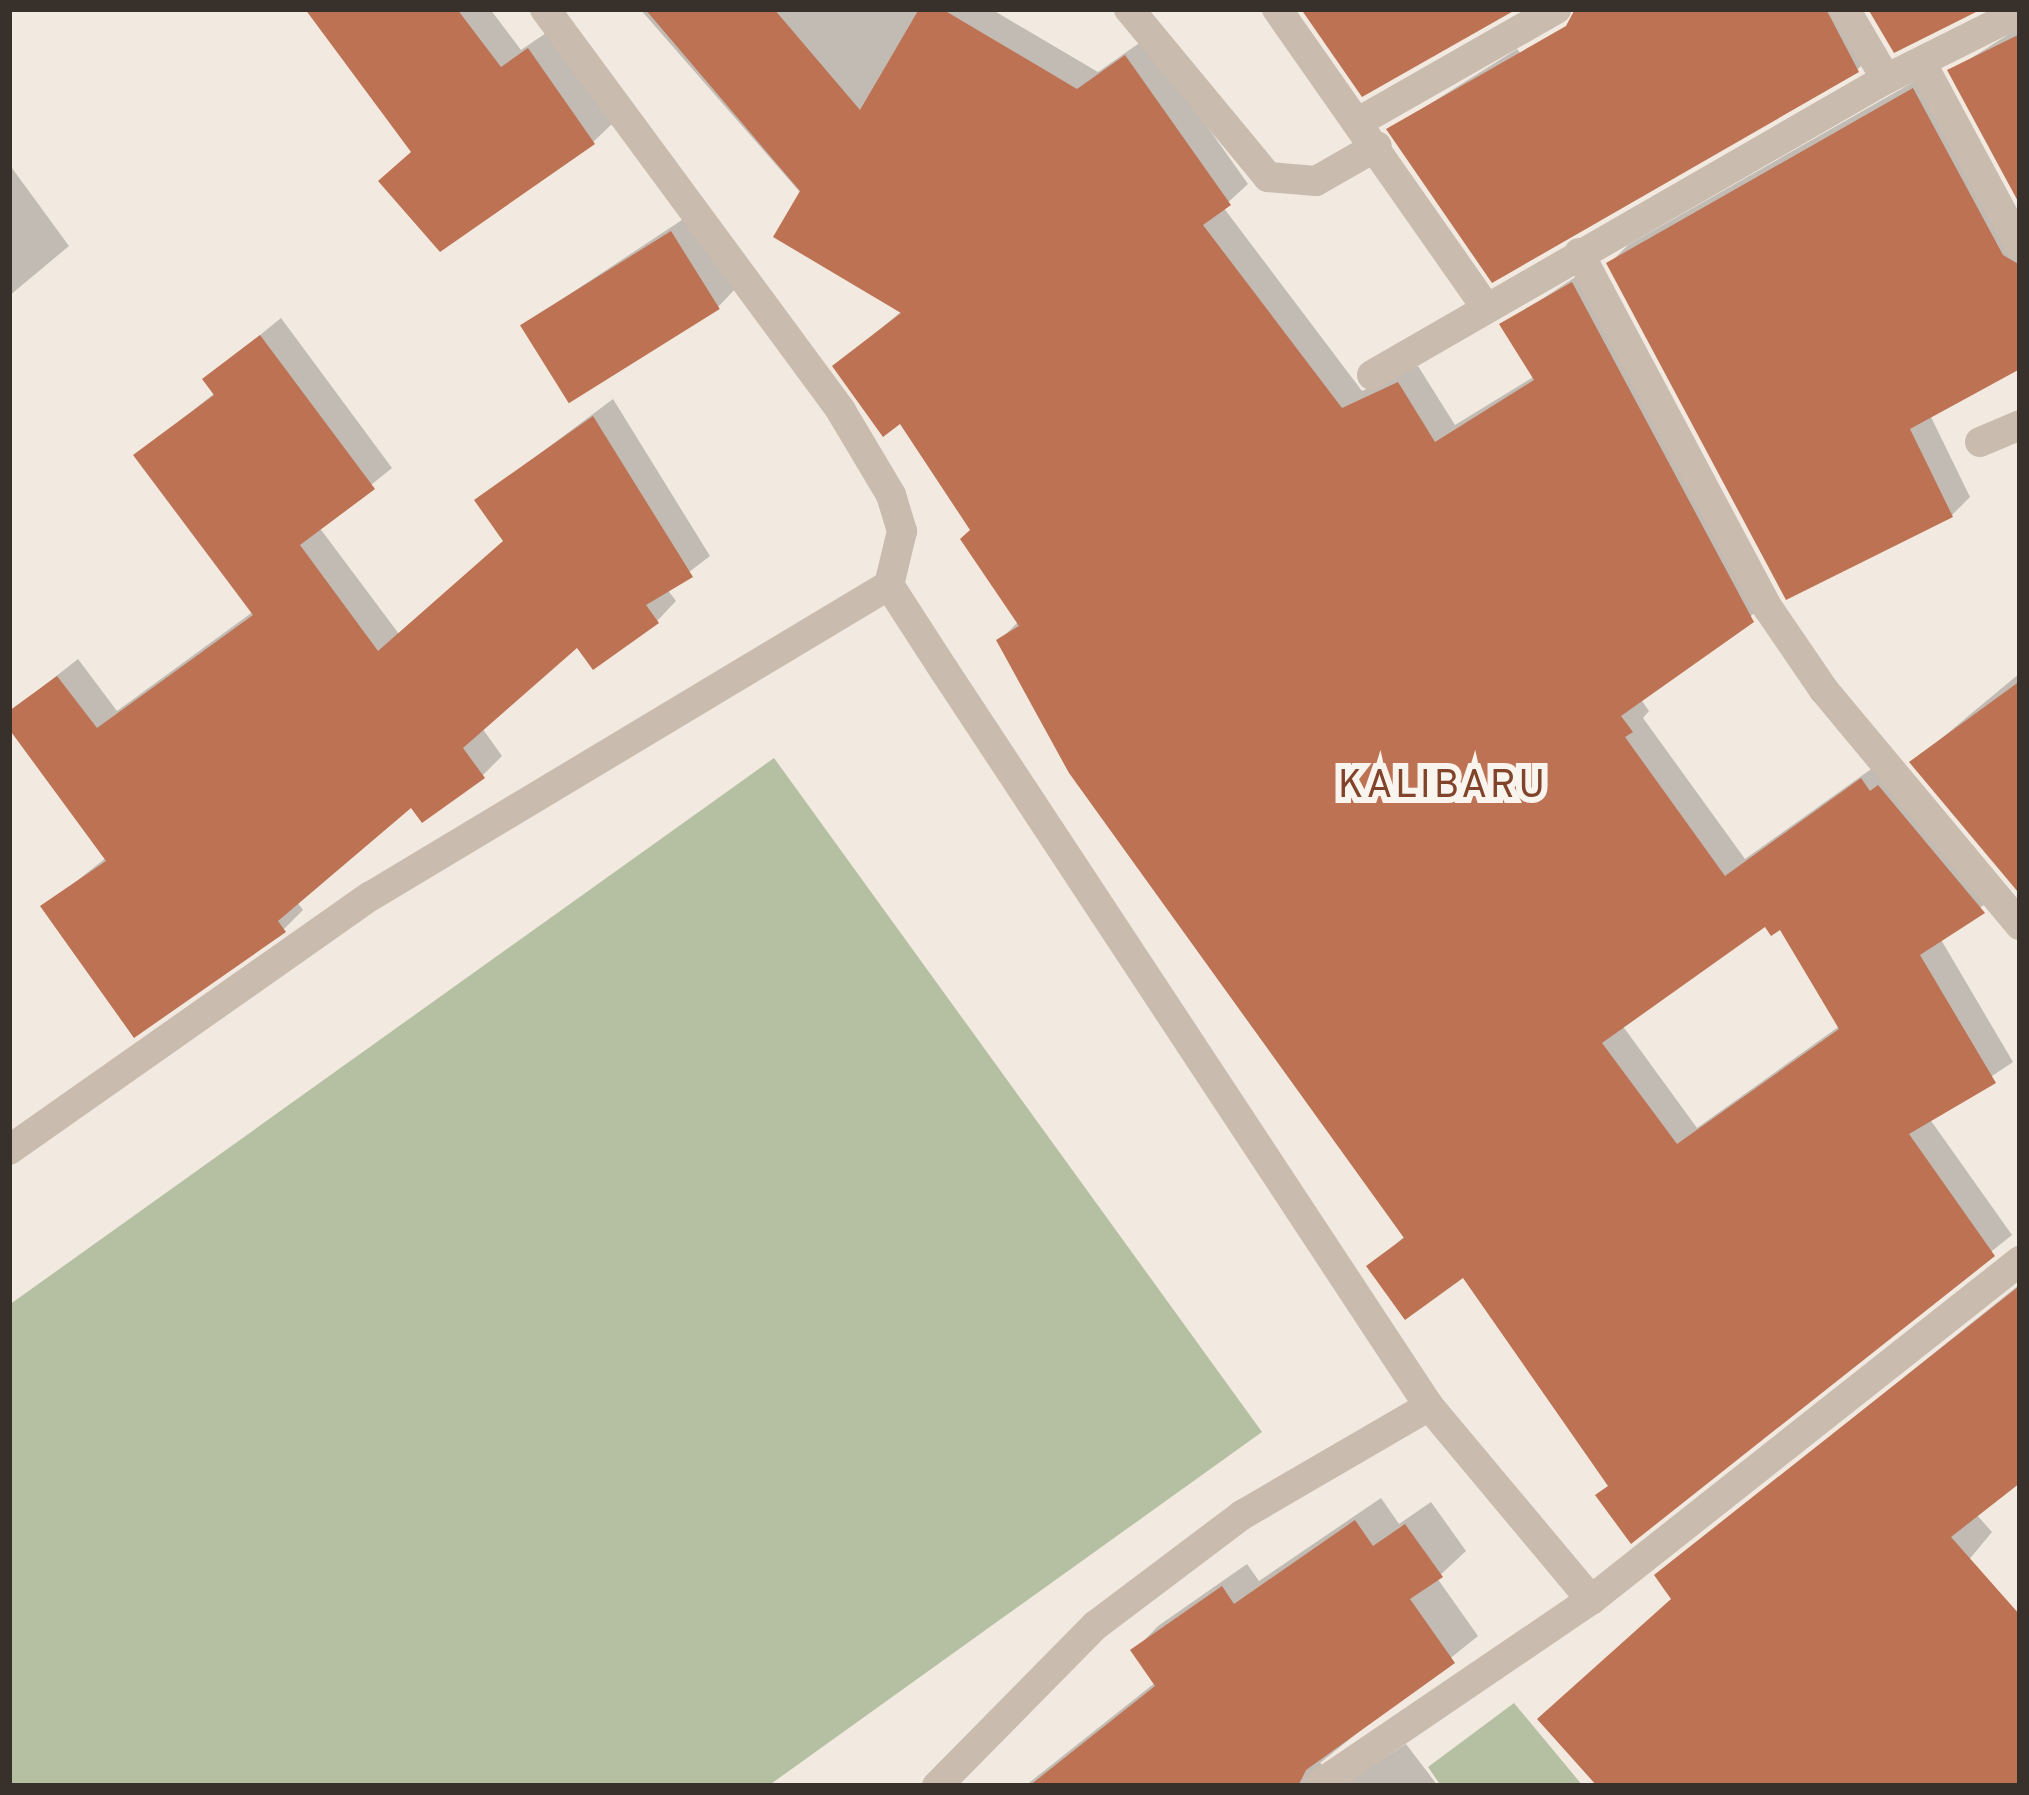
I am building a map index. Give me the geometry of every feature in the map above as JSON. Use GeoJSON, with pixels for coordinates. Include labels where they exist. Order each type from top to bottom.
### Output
{"type":"FeatureCollection","features":[{"type":"Feature","properties":{"kind":"street"},"geometry":{"type":"LineString","coordinates":[[9,1150],[370,896],[889,585],[902,531],[881,478],[841,411],[545,9]]}},
{"type":"Feature","properties":{"kind":"street"},"geometry":{"type":"LineString","coordinates":[[1129,9],[1268,177],[1316,181],[1369,133],[1556,9]]}},
{"type":"Feature","properties":{"kind":"street"},"geometry":{"type":"LineString","coordinates":[[1277,9],[1369,133],[1486,308]]}},
{"type":"Feature","properties":{"kind":"street"},"geometry":{"type":"LineString","coordinates":[[1845,9],[1886,79]]}},
{"type":"Feature","properties":{"kind":"street"},"geometry":{"type":"LineString","coordinates":[[1372,375],[1579,253],[1755,160],[1886,79],[2020,12]]}},
{"type":"Feature","properties":{"kind":"street"},"geometry":{"type":"LineString","coordinates":[[1921,62],[2020,246]]}},
{"type":"Feature","properties":{"kind":"street"},"geometry":{"type":"LineString","coordinates":[[1579,253],[1768,608],[1838,706],[2020,926]]}},
{"type":"Feature","properties":{"kind":"street"},"geometry":{"type":"LineString","coordinates":[[1980,442],[2020,425]]}},
{"type":"Feature","properties":{"kind":"street"},"geometry":{"type":"LineString","coordinates":[[889,585],[1429,1406],[1592,1600]]}},
{"type":"Feature","properties":{"kind":"street"},"geometry":{"type":"LineString","coordinates":[[1316,1786],[1592,1600],[2020,1261]]}},
{"type":"Feature","properties":{"kind":"street"},"geometry":{"type":"LineString","coordinates":[[937,1786],[1096,1625],[1242,1515],[1429,1406]]}},
{"type":"Feature","properties":{"kind":"green space"},"geometry":{"type":"Polygon","coordinates":[[[774,758],[1262,1432],[768,1786],[9,1786],[9,1305],[774,758]]]}},
{"type":"Feature","properties":{"kind":"green space"},"geometry":{"type":"Polygon","coordinates":[[[1514,1703],[1583,1786],[1441,1786],[1428,1767],[1514,1703]]]}},
{"type":"Feature","properties":{"kind":"building"},"geometry":{"type":"Polygon","coordinates":[[[305,9],[457,9],[501,67],[528,48],[595,144],[440,252],[378,181],[411,152],[305,9]]]}},
{"type":"Feature","properties":{"kind":"building"},"geometry":{"type":"Polygon","coordinates":[[[645,9],[774,9],[860,110],[919,9],[942,9],[1077,89],[1125,55],[1231,205],[1203,225],[1342,408],[1398,382],[1435,442],[1534,380],[1499,324],[1572,282],[1754,622],[1621,716],[1633,732],[1625,737],[1725,876],[1861,778],[1870,791],[1878,785],[1985,913],[1920,955],[1996,1083],[1909,1134],[1995,1256],[1631,1544],[1595,1495],[1608,1486],[1463,1278],[1405,1320],[1366,1266],[1404,1238],[1069,773],[996,640],[1019,626],[960,539],[970,530],[900,424],[883,437],[832,366],[901,313],[773,237],[800,191],[645,9]],[[1765,927],[1602,1043],[1677,1144],[1839,1029],[1780,930],[1771,936],[1765,927]]]}},
{"type":"Feature","properties":{"kind":"building"},"geometry":{"type":"Polygon","coordinates":[[[1301,9],[1517,9],[1362,97],[1301,9]]]}},
{"type":"Feature","properties":{"kind":"building"},"geometry":{"type":"Polygon","coordinates":[[[1575,9],[1826,9],[1859,72],[1492,283],[1386,129],[1566,26],[1575,9]]]}},
{"type":"Feature","properties":{"kind":"building"},"geometry":{"type":"Polygon","coordinates":[[[1868,9],[1982,9],[1894,53],[1868,9]]]}},
{"type":"Feature","properties":{"kind":"building"},"geometry":{"type":"Polygon","coordinates":[[[2020,34],[2020,205],[1947,70],[2020,34]]]}},
{"type":"Feature","properties":{"kind":"building"},"geometry":{"type":"Polygon","coordinates":[[[1913,88],[2003,255],[2020,265],[2020,369],[1910,429],[1953,517],[1786,600],[1606,263],[1913,88]]]}},
{"type":"Feature","properties":{"kind":"building"},"geometry":{"type":"Polygon","coordinates":[[[671,231],[720,309],[569,403],[520,325],[671,231]]]}},
{"type":"Feature","properties":{"kind":"building"},"geometry":{"type":"Polygon","coordinates":[[[260,335],[375,489],[300,545],[378,651],[503,541],[474,500],[593,416],[693,577],[646,605],[659,623],[593,670],[577,648],[463,748],[485,778],[422,823],[411,808],[278,921],[286,932],[134,1038],[40,906],[106,861],[9,729],[9,711],[57,676],[97,728],[253,615],[133,455],[214,395],[202,379],[260,335]]]}},
{"type":"Feature","properties":{"kind":"building"},"geometry":{"type":"Polygon","coordinates":[[[2020,681],[2020,890],[2018,892],[1909,762],[2020,681]]]}},
{"type":"Feature","properties":{"kind":"building"},"geometry":{"type":"Polygon","coordinates":[[[2018,1287],[2020,1483],[1951,1537],[2020,1615],[2020,1786],[1597,1786],[1537,1719],[1671,1599],[1654,1575],[2018,1287]]]}},
{"type":"Feature","properties":{"kind":"building"},"geometry":{"type":"Polygon","coordinates":[[[1355,1520],[1373,1546],[1405,1524],[1443,1577],[1410,1599],[1455,1663],[1306,1770],[1298,1786],[1029,1786],[1155,1686],[1130,1650],[1222,1586],[1234,1604],[1355,1520]]]}},
{"type":"Feature","properties":{"kind":"district","name":"KALIBARU"},"geometry":{"type":"Point","coordinates":[1443,788]}}]}
